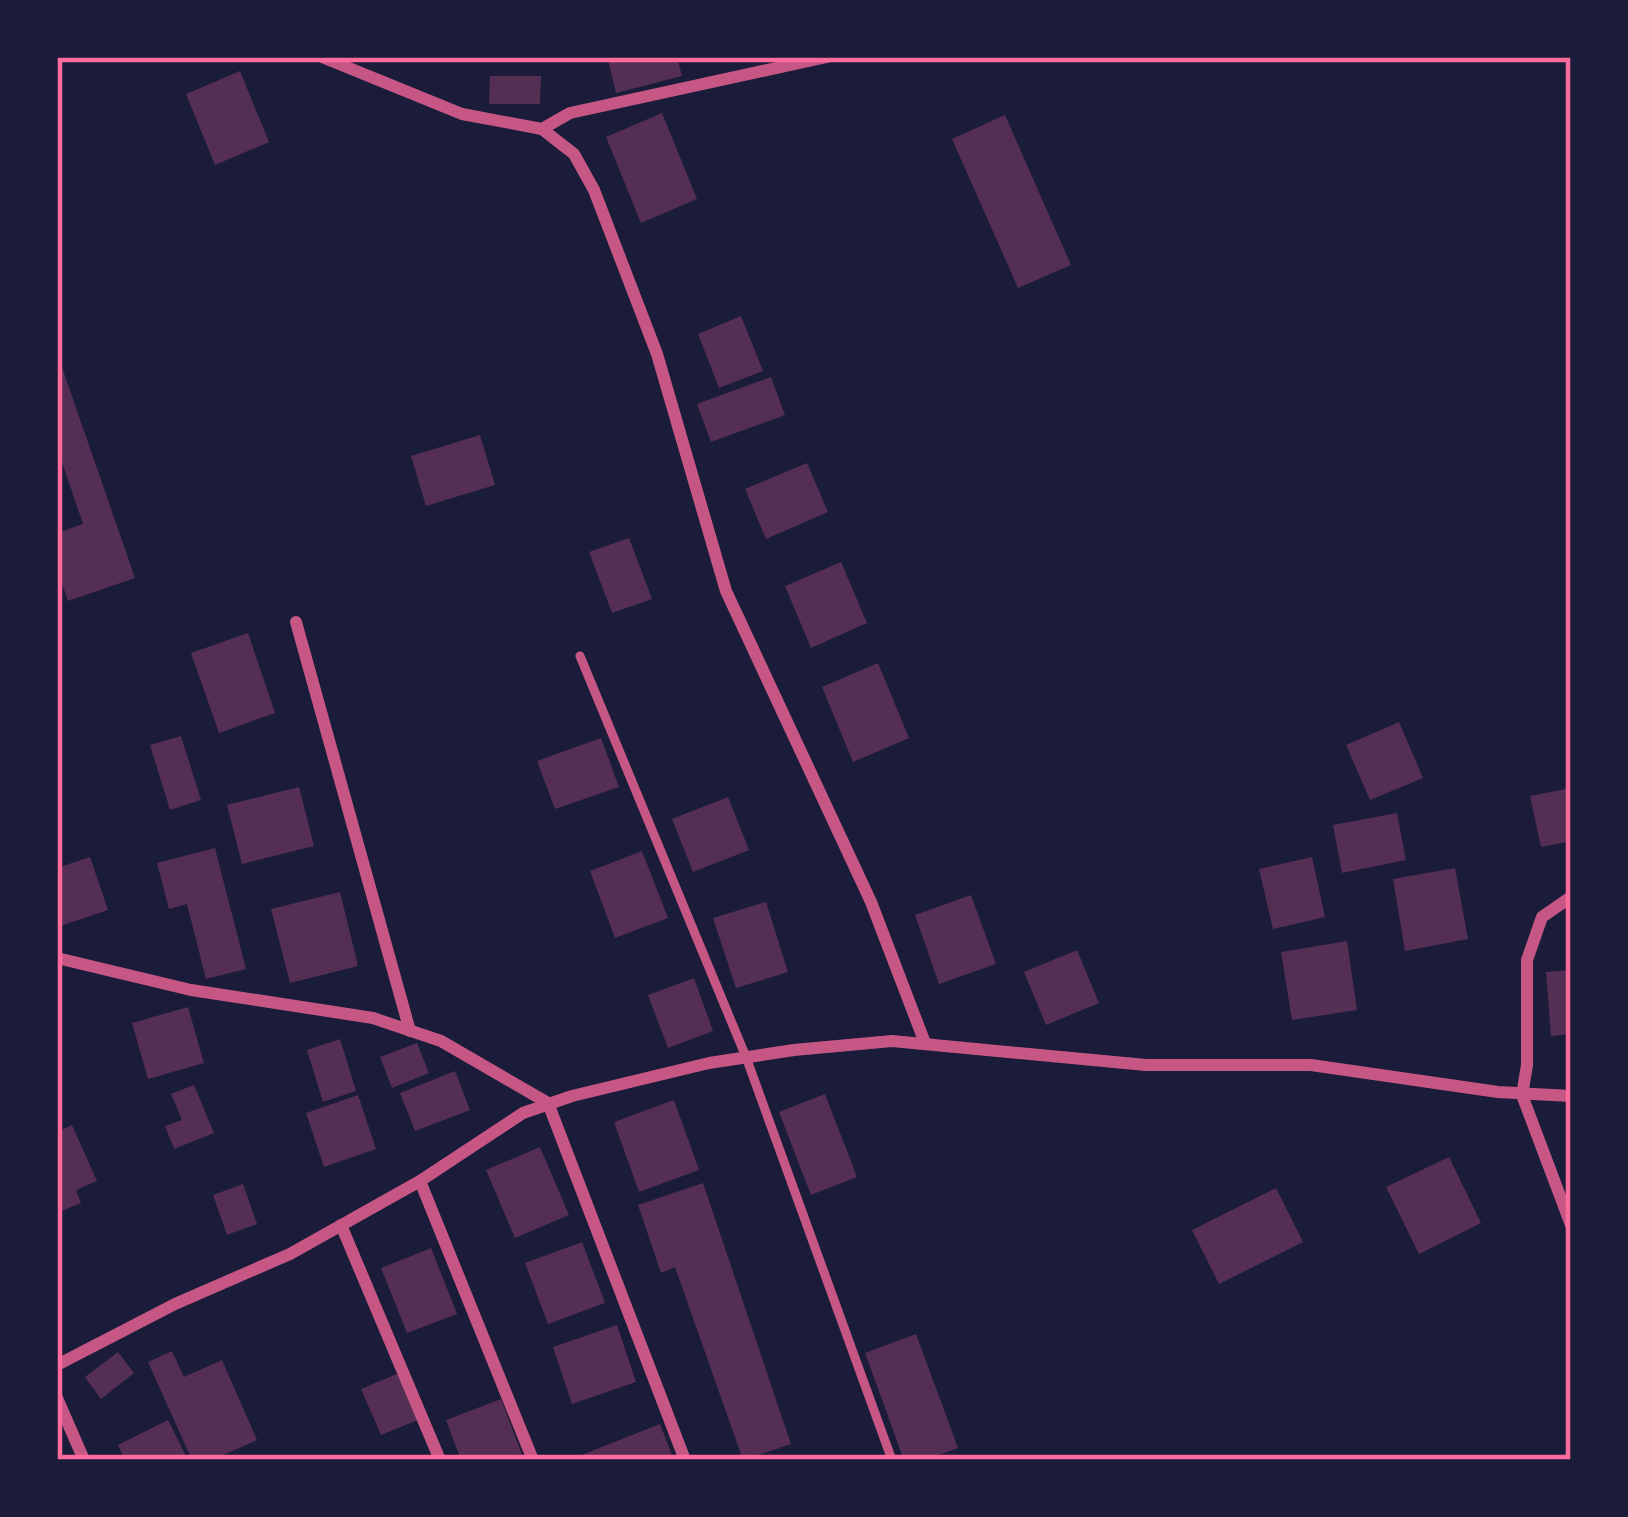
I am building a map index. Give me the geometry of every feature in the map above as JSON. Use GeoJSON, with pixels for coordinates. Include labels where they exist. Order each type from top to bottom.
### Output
{"type":"FeatureCollection","features":[{"type":"Feature","properties":{"kind":"street"},"geometry":{"type":"LineString","coordinates":[[542,129],[570,113],[826,57]]}},
{"type":"Feature","properties":{"kind":"street"},"geometry":{"type":"LineString","coordinates":[[328,58],[462,114],[542,129],[574,154],[594,190],[657,354],[727,592],[872,902],[926,1043]]}},
{"type":"Feature","properties":{"kind":"street"},"geometry":{"type":"LineString","coordinates":[[296,622],[410,1031]]}},
{"type":"Feature","properties":{"kind":"street"},"geometry":{"type":"LineString","coordinates":[[1571,897],[1542,917],[1530,947],[1522,1095],[1571,1225]]}},
{"type":"Feature","properties":{"kind":"street"},"geometry":{"type":"LineString","coordinates":[[57,958],[191,989],[373,1018],[478,1060],[548,1103],[686,1460]]}},
{"type":"Feature","properties":{"kind":"street"},"geometry":{"type":"LineString","coordinates":[[57,1365],[175,1304],[290,1254],[419,1180],[490,1132],[548,1103],[746,1058],[866,1043],[926,1043],[1146,1065],[1311,1065],[1522,1095],[1571,1096]]}},
{"type":"Feature","properties":{"kind":"street"},"geometry":{"type":"LineString","coordinates":[[419,1180],[532,1460]]}},
{"type":"Feature","properties":{"kind":"street"},"geometry":{"type":"LineString","coordinates":[[341,1225],[440,1460]]}},
{"type":"Feature","properties":{"kind":"street"},"geometry":{"type":"LineString","coordinates":[[57,1398],[84,1460]]}},
{"type":"Feature","properties":{"kind":"lane"},"geometry":{"type":"LineString","coordinates":[[580,656],[746,1058],[892,1460]]}},
{"type":"Feature","properties":{"kind":"building"},"geometry":{"type":"Polygon","coordinates":[[[677,57],[682,76],[616,93],[608,60],[677,57]]]}},
{"type":"Feature","properties":{"kind":"building"},"geometry":{"type":"Polygon","coordinates":[[[240,71],[269,142],[215,165],[186,94],[240,71]]]}},
{"type":"Feature","properties":{"kind":"building"},"geometry":{"type":"Polygon","coordinates":[[[490,76],[541,76],[540,104],[489,104],[490,76]]]}},
{"type":"Feature","properties":{"kind":"building"},"geometry":{"type":"Polygon","coordinates":[[[662,113],[697,199],[641,223],[606,137],[662,113]]]}},
{"type":"Feature","properties":{"kind":"building"},"geometry":{"type":"Polygon","coordinates":[[[1005,115],[1071,265],[1018,288],[952,139],[1005,115]]]}},
{"type":"Feature","properties":{"kind":"building"},"geometry":{"type":"Polygon","coordinates":[[[741,316],[763,371],[719,388],[698,334],[741,316]]]}},
{"type":"Feature","properties":{"kind":"building"},"geometry":{"type":"Polygon","coordinates":[[[57,353],[135,578],[68,601],[57,569],[57,533],[83,524],[57,447],[57,353]]]}},
{"type":"Feature","properties":{"kind":"building"},"geometry":{"type":"Polygon","coordinates":[[[771,377],[785,415],[711,442],[697,404],[771,377]]]}},
{"type":"Feature","properties":{"kind":"building"},"geometry":{"type":"Polygon","coordinates":[[[480,435],[495,485],[426,506],[411,456],[480,435]]]}},
{"type":"Feature","properties":{"kind":"building"},"geometry":{"type":"Polygon","coordinates":[[[807,463],[828,512],[766,539],[745,489],[807,463]]]}},
{"type":"Feature","properties":{"kind":"building"},"geometry":{"type":"Polygon","coordinates":[[[629,538],[652,599],[612,613],[589,552],[629,538]]]}},
{"type":"Feature","properties":{"kind":"building"},"geometry":{"type":"Polygon","coordinates":[[[841,562],[867,623],[811,648],[785,586],[841,562]]]}},
{"type":"Feature","properties":{"kind":"building"},"geometry":{"type":"Polygon","coordinates":[[[248,633],[275,713],[219,733],[191,653],[248,633]]]}},
{"type":"Feature","properties":{"kind":"building"},"geometry":{"type":"Polygon","coordinates":[[[878,663],[909,738],[853,762],[822,687],[878,663]]]}},
{"type":"Feature","properties":{"kind":"building"},"geometry":{"type":"Polygon","coordinates":[[[1399,722],[1423,778],[1370,800],[1346,745],[1399,722]]]}},
{"type":"Feature","properties":{"kind":"building"},"geometry":{"type":"Polygon","coordinates":[[[181,736],[201,800],[170,810],[150,745],[181,736]]]}},
{"type":"Feature","properties":{"kind":"building"},"geometry":{"type":"Polygon","coordinates":[[[601,738],[619,787],[555,809],[537,761],[601,738]]]}},
{"type":"Feature","properties":{"kind":"building"},"geometry":{"type":"Polygon","coordinates":[[[299,787],[314,846],[242,864],[227,805],[299,787]]]}},
{"type":"Feature","properties":{"kind":"building"},"geometry":{"type":"Polygon","coordinates":[[[1571,788],[1571,841],[1541,847],[1530,796],[1571,788]]]}},
{"type":"Feature","properties":{"kind":"building"},"geometry":{"type":"Polygon","coordinates":[[[728,797],[749,850],[693,872],[672,819],[728,797]]]}},
{"type":"Feature","properties":{"kind":"building"},"geometry":{"type":"Polygon","coordinates":[[[1397,813],[1406,860],[1342,873],[1333,825],[1397,813]]]}},
{"type":"Feature","properties":{"kind":"building"},"geometry":{"type":"Polygon","coordinates":[[[215,848],[246,969],[206,979],[187,904],[169,909],[157,863],[215,848]]]}},
{"type":"Feature","properties":{"kind":"building"},"geometry":{"type":"Polygon","coordinates":[[[642,851],[668,918],[615,938],[590,871],[642,851]]]}},
{"type":"Feature","properties":{"kind":"building"},"geometry":{"type":"Polygon","coordinates":[[[90,857],[108,910],[57,927],[57,868],[90,857]]]}},
{"type":"Feature","properties":{"kind":"building"},"geometry":{"type":"Polygon","coordinates":[[[1312,857],[1325,917],[1273,929],[1259,869],[1312,857]]]}},
{"type":"Feature","properties":{"kind":"building"},"geometry":{"type":"Polygon","coordinates":[[[1455,868],[1468,939],[1405,951],[1393,879],[1455,868]]]}},
{"type":"Feature","properties":{"kind":"building"},"geometry":{"type":"Polygon","coordinates":[[[340,892],[358,966],[290,983],[271,909],[340,892]]]}},
{"type":"Feature","properties":{"kind":"building"},"geometry":{"type":"Polygon","coordinates":[[[971,895],[996,964],[939,984],[915,915],[971,895]]]}},
{"type":"Feature","properties":{"kind":"building"},"geometry":{"type":"Polygon","coordinates":[[[766,902],[788,972],[736,988],[713,918],[766,902]]]}},
{"type":"Feature","properties":{"kind":"building"},"geometry":{"type":"Polygon","coordinates":[[[1347,941],[1357,1010],[1292,1020],[1281,952],[1347,941]]]}},
{"type":"Feature","properties":{"kind":"building"},"geometry":{"type":"Polygon","coordinates":[[[1077,950],[1099,1003],[1046,1025],[1024,972],[1077,950]]]}},
{"type":"Feature","properties":{"kind":"building"},"geometry":{"type":"Polygon","coordinates":[[[1571,970],[1571,1034],[1551,1036],[1546,972],[1571,970]]]}},
{"type":"Feature","properties":{"kind":"building"},"geometry":{"type":"Polygon","coordinates":[[[694,978],[713,1031],[668,1048],[648,995],[694,978]]]}},
{"type":"Feature","properties":{"kind":"building"},"geometry":{"type":"Polygon","coordinates":[[[188,1007],[204,1063],[148,1079],[132,1023],[188,1007]]]}},
{"type":"Feature","properties":{"kind":"building"},"geometry":{"type":"Polygon","coordinates":[[[340,1039],[356,1091],[323,1102],[307,1050],[340,1039]]]}},
{"type":"Feature","properties":{"kind":"building"},"geometry":{"type":"Polygon","coordinates":[[[417,1043],[429,1073],[392,1088],[380,1057],[417,1043]]]}},
{"type":"Feature","properties":{"kind":"building"},"geometry":{"type":"Polygon","coordinates":[[[455,1071],[470,1110],[415,1131],[400,1093],[455,1071]]]}},
{"type":"Feature","properties":{"kind":"building"},"geometry":{"type":"Polygon","coordinates":[[[194,1085],[214,1133],[174,1149],[165,1126],[182,1120],[171,1094],[194,1085]]]}},
{"type":"Feature","properties":{"kind":"building"},"geometry":{"type":"Polygon","coordinates":[[[825,1094],[857,1177],[811,1195],[779,1112],[825,1094]]]}},
{"type":"Feature","properties":{"kind":"building"},"geometry":{"type":"Polygon","coordinates":[[[358,1095],[376,1149],[324,1167],[306,1113],[358,1095]]]}},
{"type":"Feature","properties":{"kind":"building"},"geometry":{"type":"Polygon","coordinates":[[[674,1100],[699,1170],[639,1192],[614,1122],[674,1100]]]}},
{"type":"Feature","properties":{"kind":"building"},"geometry":{"type":"Polygon","coordinates":[[[72,1125],[97,1181],[76,1190],[81,1203],[57,1213],[57,1132],[72,1125]]]}},
{"type":"Feature","properties":{"kind":"building"},"geometry":{"type":"Polygon","coordinates":[[[540,1147],[569,1215],[515,1238],[486,1170],[540,1147]]]}},
{"type":"Feature","properties":{"kind":"building"},"geometry":{"type":"Polygon","coordinates":[[[1449,1157],[1481,1223],[1419,1254],[1386,1187],[1449,1157]]]}},
{"type":"Feature","properties":{"kind":"building"},"geometry":{"type":"Polygon","coordinates":[[[703,1183],[791,1444],[743,1460],[675,1267],[661,1273],[638,1205],[703,1183]]]}},
{"type":"Feature","properties":{"kind":"building"},"geometry":{"type":"Polygon","coordinates":[[[243,1184],[257,1224],[227,1235],[213,1195],[243,1184]]]}},
{"type":"Feature","properties":{"kind":"building"},"geometry":{"type":"Polygon","coordinates":[[[1276,1188],[1303,1242],[1219,1284],[1192,1230],[1276,1188]]]}},
{"type":"Feature","properties":{"kind":"building"},"geometry":{"type":"Polygon","coordinates":[[[582,1242],[605,1303],[548,1324],[525,1263],[582,1242]]]}},
{"type":"Feature","properties":{"kind":"building"},"geometry":{"type":"Polygon","coordinates":[[[431,1248],[457,1314],[407,1333],[381,1268],[431,1248]]]}},
{"type":"Feature","properties":{"kind":"building"},"geometry":{"type":"Polygon","coordinates":[[[617,1325],[636,1382],[572,1404],[553,1347],[617,1325]]]}},
{"type":"Feature","properties":{"kind":"building"},"geometry":{"type":"Polygon","coordinates":[[[916,1334],[958,1448],[924,1460],[904,1460],[865,1353],[916,1334]]]}},
{"type":"Feature","properties":{"kind":"building"},"geometry":{"type":"Polygon","coordinates":[[[172,1351],[184,1377],[222,1360],[257,1440],[212,1460],[192,1460],[148,1362],[172,1351]]]}},
{"type":"Feature","properties":{"kind":"building"},"geometry":{"type":"Polygon","coordinates":[[[118,1352],[134,1373],[101,1399],[85,1377],[118,1352]]]}},
{"type":"Feature","properties":{"kind":"building"},"geometry":{"type":"Polygon","coordinates":[[[399,1373],[418,1420],[381,1435],[361,1389],[399,1373]]]}},
{"type":"Feature","properties":{"kind":"building"},"geometry":{"type":"Polygon","coordinates":[[[501,1399],[524,1460],[461,1460],[446,1420],[501,1399]]]}},
{"type":"Feature","properties":{"kind":"building"},"geometry":{"type":"Polygon","coordinates":[[[168,1420],[188,1460],[125,1460],[118,1445],[168,1420]]]}},
{"type":"Feature","properties":{"kind":"building"},"geometry":{"type":"Polygon","coordinates":[[[660,1424],[674,1460],[581,1460],[579,1456],[660,1424]]]}}]}
